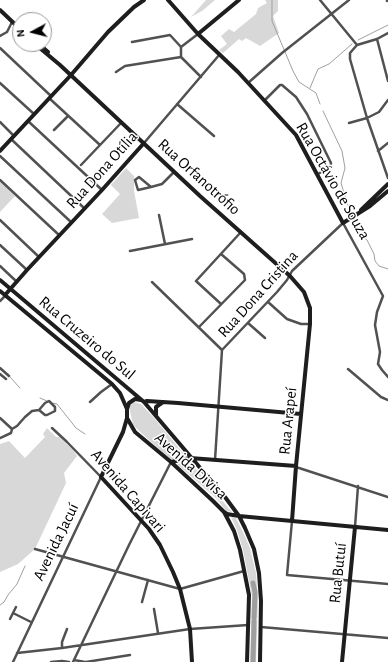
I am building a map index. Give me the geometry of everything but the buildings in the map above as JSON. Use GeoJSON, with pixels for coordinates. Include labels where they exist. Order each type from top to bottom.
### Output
{"type":"FeatureCollection","features":[{"type":"Feature","properties":{"kind":"street"},"geometry":{"type":"LineString","coordinates":[[0,151],[71,75],[108,32],[134,7],[144,0]]}},
{"type":"Feature","properties":{"kind":"street","name":"Rua Octávio de Souza"},"geometry":{"type":"LineString","coordinates":[[168,0],[198,34],[220,54],[296,135],[383,296],[377,312],[375,325],[380,352],[378,364],[388,377]]}},
{"type":"Feature","properties":{"kind":"street"},"geometry":{"type":"LineString","coordinates":[[181,47],[239,0]]}},
{"type":"Feature","properties":{"kind":"street"},"geometry":{"type":"LineString","coordinates":[[320,0],[358,44]]}},
{"type":"Feature","properties":{"kind":"street"},"geometry":{"type":"LineString","coordinates":[[248,84],[290,46],[348,0]]}},
{"type":"Feature","properties":{"kind":"street"},"geometry":{"type":"LineString","coordinates":[[0,10],[12,22],[6,32],[0,36]]}},
{"type":"Feature","properties":{"kind":"street"},"geometry":{"type":"LineString","coordinates":[[388,33],[377,39],[358,44],[350,53],[350,59],[367,118],[388,178]]}},
{"type":"Feature","properties":{"kind":"street"},"geometry":{"type":"LineString","coordinates":[[132,42],[170,35],[181,47],[181,57],[201,77]]}},
{"type":"Feature","properties":{"kind":"street"},"geometry":{"type":"LineString","coordinates":[[377,39],[388,81]]}},
{"type":"Feature","properties":{"kind":"street"},"geometry":{"type":"LineString","coordinates":[[0,48],[68,116],[100,145]]}},
{"type":"Feature","properties":{"kind":"street","name":"Rua Orfanotrófio"},"geometry":{"type":"LineString","coordinates":[[45,52],[290,276]]}},
{"type":"Feature","properties":{"kind":"street","name":"Rua Orfanotrófio"},"geometry":{"type":"LineString","coordinates":[[48,52],[57,62]]}},
{"type":"Feature","properties":{"kind":"street","name":"Rua Dona Otília"},"geometry":{"type":"LineString","coordinates":[[0,301],[144,143],[220,54]]}},
{"type":"Feature","properties":{"kind":"street"},"geometry":{"type":"LineString","coordinates":[[116,72],[125,66],[181,57]]}},
{"type":"Feature","properties":{"kind":"street"},"geometry":{"type":"LineString","coordinates":[[0,83],[34,114]]}},
{"type":"Feature","properties":{"kind":"street"},"geometry":{"type":"LineString","coordinates":[[264,101],[282,84],[296,97],[307,114],[331,163],[330,167],[318,174]]}},
{"type":"Feature","properties":{"kind":"street"},"geometry":{"type":"LineString","coordinates":[[349,123],[367,118],[379,112],[388,100]]}},
{"type":"Feature","properties":{"kind":"street"},"geometry":{"type":"LineString","coordinates":[[177,104],[214,136]]}},
{"type":"Feature","properties":{"kind":"street"},"geometry":{"type":"LineString","coordinates":[[54,130],[68,116]]}},
{"type":"Feature","properties":{"kind":"street"},"geometry":{"type":"LineString","coordinates":[[28,121],[102,190]]}},
{"type":"Feature","properties":{"kind":"street"},"geometry":{"type":"LineString","coordinates":[[0,122],[14,136]]}},
{"type":"Feature","properties":{"kind":"street"},"geometry":{"type":"LineString","coordinates":[[81,165],[121,123]]}},
{"type":"Feature","properties":{"kind":"street"},"geometry":{"type":"LineString","coordinates":[[11,140],[84,208]]}},
{"type":"Feature","properties":{"kind":"street"},"geometry":{"type":"LineString","coordinates":[[378,151],[388,143]]}},
{"type":"Feature","properties":{"kind":"street"},"geometry":{"type":"LineString","coordinates":[[0,156],[71,222]]}},
{"type":"Feature","properties":{"kind":"street"},"geometry":{"type":"LineString","coordinates":[[151,187],[139,177],[135,180],[138,190],[151,187],[162,184],[174,171]]}},
{"type":"Feature","properties":{"kind":"street"},"geometry":{"type":"LineString","coordinates":[[0,180],[59,235]]}},
{"type":"Feature","properties":{"kind":"street"},"geometry":{"type":"LineString","coordinates":[[355,215],[388,184]]}},
{"type":"Feature","properties":{"kind":"street"},"geometry":{"type":"LineString","coordinates":[[355,215],[370,206],[388,191]]}},
{"type":"Feature","properties":{"kind":"street"},"geometry":{"type":"LineString","coordinates":[[159,215],[166,244]]}},
{"type":"Feature","properties":{"kind":"street","name":"Rua Dona Cristina"},"geometry":{"type":"LineString","coordinates":[[215,460],[222,350],[268,302],[290,276],[292,271],[344,223],[355,215]]}},
{"type":"Feature","properties":{"kind":"street"},"geometry":{"type":"LineString","coordinates":[[0,220],[39,257]]}},
{"type":"Feature","properties":{"kind":"street"},"geometry":{"type":"LineString","coordinates":[[221,304],[196,281],[241,231]]}},
{"type":"Feature","properties":{"kind":"street"},"geometry":{"type":"LineString","coordinates":[[130,251],[192,239]]}},
{"type":"Feature","properties":{"kind":"street"},"geometry":{"type":"LineString","coordinates":[[0,244],[27,270]]}},
{"type":"Feature","properties":{"kind":"street"},"geometry":{"type":"LineString","coordinates":[[199,327],[245,280],[246,277],[221,254]]}},
{"type":"Feature","properties":{"kind":"street"},"geometry":{"type":"LineString","coordinates":[[0,266],[17,282]]}},
{"type":"Feature","properties":{"kind":"street","name":"Rua Arapeí"},"geometry":{"type":"LineString","coordinates":[[290,276],[304,292],[310,308],[310,324],[296,466],[288,574],[350,581]]}},
{"type":"Feature","properties":{"kind":"street","name":"Rua Cruzeiro do Sul"},"geometry":{"type":"LineString","coordinates":[[0,280],[125,384],[144,402]]}},
{"type":"Feature","properties":{"kind":"street"},"geometry":{"type":"LineString","coordinates":[[152,282],[222,350]]}},
{"type":"Feature","properties":{"kind":"street","name":"Rua Cruzeiro do Sul"},"geometry":{"type":"LineString","coordinates":[[0,291],[112,384],[120,393],[127,409]]}},
{"type":"Feature","properties":{"kind":"street"},"geometry":{"type":"LineString","coordinates":[[268,302],[288,319],[301,324],[310,324]]}},
{"type":"Feature","properties":{"kind":"street"},"geometry":{"type":"LineString","coordinates":[[248,323],[265,338]]}},
{"type":"Feature","properties":{"kind":"street"},"geometry":{"type":"LineString","coordinates":[[0,368],[9,376]]}},
{"type":"Feature","properties":{"kind":"street"},"geometry":{"type":"LineString","coordinates":[[348,369],[381,397],[388,400]]}},
{"type":"Feature","properties":{"kind":"street"},"geometry":{"type":"LineString","coordinates":[[0,374],[6,379]]}},
{"type":"Feature","properties":{"kind":"street"},"geometry":{"type":"LineString","coordinates":[[90,402],[112,384]]}},
{"type":"Feature","properties":{"kind":"street"},"geometry":{"type":"LineString","coordinates":[[127,409],[132,401],[138,399],[144,402],[163,402],[301,414]]}},
{"type":"Feature","properties":{"kind":"street"},"geometry":{"type":"LineString","coordinates":[[0,438],[11,433],[12,429],[25,417],[32,411],[39,410],[47,401],[49,401],[55,408],[55,411],[47,416],[39,410]]}},
{"type":"Feature","properties":{"kind":"street","name":"Avenida Divisa"},"geometry":{"type":"LineString","coordinates":[[144,402],[190,458],[225,497],[245,528],[254,549],[261,573],[260,662]]}},
{"type":"Feature","properties":{"kind":"street"},"geometry":{"type":"LineString","coordinates":[[156,416],[156,407],[163,402]]}},
{"type":"Feature","properties":{"kind":"street","name":"Avenida Divisa"},"geometry":{"type":"LineString","coordinates":[[127,409],[127,418],[135,432],[171,462],[224,512],[234,531],[249,595],[247,662]]}},
{"type":"Feature","properties":{"kind":"street"},"geometry":{"type":"LineString","coordinates":[[0,418],[12,429]]}},
{"type":"Feature","properties":{"kind":"street","name":"Avenida Jacuí"},"geometry":{"type":"LineString","coordinates":[[13,662],[123,432],[127,418]]}},
{"type":"Feature","properties":{"kind":"street","name":"Avenida Capivari"},"geometry":{"type":"LineString","coordinates":[[52,428],[77,452],[141,520],[160,545],[180,589],[190,629],[192,662]]}},
{"type":"Feature","properties":{"kind":"street"},"geometry":{"type":"LineString","coordinates":[[123,432],[131,430],[135,432]]}},
{"type":"Feature","properties":{"kind":"street"},"geometry":{"type":"LineString","coordinates":[[130,655],[85,662],[74,661],[116,570],[171,462],[190,458],[296,466],[388,497]]}},
{"type":"Feature","properties":{"kind":"street"},"geometry":{"type":"LineString","coordinates":[[202,470],[202,462],[206,459]]}},
{"type":"Feature","properties":{"kind":"street","name":"Rua Butuí"},"geometry":{"type":"LineString","coordinates":[[342,662],[358,486]]}},
{"type":"Feature","properties":{"kind":"street"},"geometry":{"type":"LineString","coordinates":[[224,512],[227,514],[254,518],[388,530]]}},
{"type":"Feature","properties":{"kind":"street"},"geometry":{"type":"LineString","coordinates":[[245,528],[246,522],[251,518],[254,518]]}},
{"type":"Feature","properties":{"kind":"street"},"geometry":{"type":"LineString","coordinates":[[35,549],[116,570],[180,589],[244,571]]}},
{"type":"Feature","properties":{"kind":"street"},"geometry":{"type":"LineString","coordinates":[[142,602],[148,580]]}},
{"type":"Feature","properties":{"kind":"street"},"geometry":{"type":"LineString","coordinates":[[350,581],[388,584]]}},
{"type":"Feature","properties":{"kind":"street"},"geometry":{"type":"LineString","coordinates":[[10,619],[16,607]]}},
{"type":"Feature","properties":{"kind":"street"},"geometry":{"type":"LineString","coordinates":[[154,609],[158,633]]}},
{"type":"Feature","properties":{"kind":"street"},"geometry":{"type":"LineString","coordinates":[[13,613],[31,622]]}},
{"type":"Feature","properties":{"kind":"street"},"geometry":{"type":"LineString","coordinates":[[17,653],[62,648],[190,629],[248,625]]}},
{"type":"Feature","properties":{"kind":"street"},"geometry":{"type":"LineString","coordinates":[[260,627],[388,638]]}},
{"type":"Feature","properties":{"kind":"street"},"geometry":{"type":"LineString","coordinates":[[62,648],[62,642],[67,629]]}},
{"type":"Feature","properties":{"kind":"street"},"geometry":{"type":"LineString","coordinates":[[51,662],[69,662]]}},
{"type":"Feature","properties":{"kind":"shaded area"},"geometry":{"type":"Polygon","coordinates":[[[206,0],[215,0],[202,11],[191,17],[206,0]]]}},
{"type":"Feature","properties":{"kind":"shaded area"},"geometry":{"type":"Polygon","coordinates":[[[265,0],[278,0],[278,11],[273,16],[279,33],[260,46],[246,38],[242,41],[239,39],[223,53],[219,50],[227,44],[221,36],[229,29],[234,32],[256,14],[258,8],[267,3],[265,0]]]}},
{"type":"Feature","properties":{"kind":"shaded area"},"geometry":{"type":"Polygon","coordinates":[[[126,168],[134,176],[134,191],[139,218],[112,223],[102,214],[120,194],[111,185],[126,168]]]}},
{"type":"Feature","properties":{"kind":"shaded area"},"geometry":{"type":"Polygon","coordinates":[[[0,182],[15,196],[0,212],[0,182]]]}},
{"type":"Feature","properties":{"kind":"shaded area"},"geometry":{"type":"Polygon","coordinates":[[[134,402],[141,404],[155,419],[183,453],[182,457],[174,460],[170,459],[138,430],[133,424],[129,407],[134,402]]]}},
{"type":"Feature","properties":{"kind":"shaded area"},"geometry":{"type":"Polygon","coordinates":[[[47,428],[73,450],[77,456],[64,473],[66,483],[35,549],[18,564],[0,572],[0,444],[9,441],[25,458],[45,437],[43,434],[47,428]]]}},
{"type":"Feature","properties":{"kind":"shaded area"},"geometry":{"type":"Polygon","coordinates":[[[190,462],[232,512],[226,511],[216,498],[177,464],[190,462]]]}},
{"type":"Feature","properties":{"kind":"shaded area"},"geometry":{"type":"Polygon","coordinates":[[[231,517],[236,518],[244,534],[250,548],[256,573],[258,599],[256,662],[256,593],[254,582],[252,583],[253,592],[252,662],[250,662],[252,596],[243,550],[231,517]]]}},
{"type":"Feature","properties":{"kind":"waterway"},"geometry":{"type":"LineString","coordinates":[[272,0],[272,21],[293,71],[299,82],[316,93],[320,104]]}},
{"type":"Feature","properties":{"kind":"waterway"},"geometry":{"type":"LineString","coordinates":[[358,40],[388,25]]}},
{"type":"Feature","properties":{"kind":"waterway"},"geometry":{"type":"LineString","coordinates":[[310,88],[318,69],[329,64],[352,44]]}},
{"type":"Feature","properties":{"kind":"waterway"},"geometry":{"type":"LineString","coordinates":[[323,111],[342,151],[345,168],[341,183],[347,203],[353,215]]}},
{"type":"Feature","properties":{"kind":"waterway"},"geometry":{"type":"LineString","coordinates":[[354,218],[360,234],[367,240],[374,254],[375,261],[379,266],[388,269]]}},
{"type":"Feature","properties":{"kind":"waterway"},"geometry":{"type":"LineString","coordinates":[[10,377],[20,388]]}},
{"type":"Feature","properties":{"kind":"waterway"},"geometry":{"type":"LineString","coordinates":[[40,398],[47,401]]}},
{"type":"Feature","properties":{"kind":"waterway"},"geometry":{"type":"LineString","coordinates":[[52,403],[57,404],[76,428],[85,434]]}},
{"type":"Feature","properties":{"kind":"waterway"},"geometry":{"type":"LineString","coordinates":[[0,605],[4,602],[17,584],[25,566]]}},
{"type":"Feature","properties":{"kind":"waterway"},"geometry":{"type":"LineString","coordinates":[[253,583],[255,592],[254,618]]}},
{"type":"Feature","properties":{"kind":"waterway"},"geometry":{"type":"LineString","coordinates":[[253,662],[254,621]]}}]}
